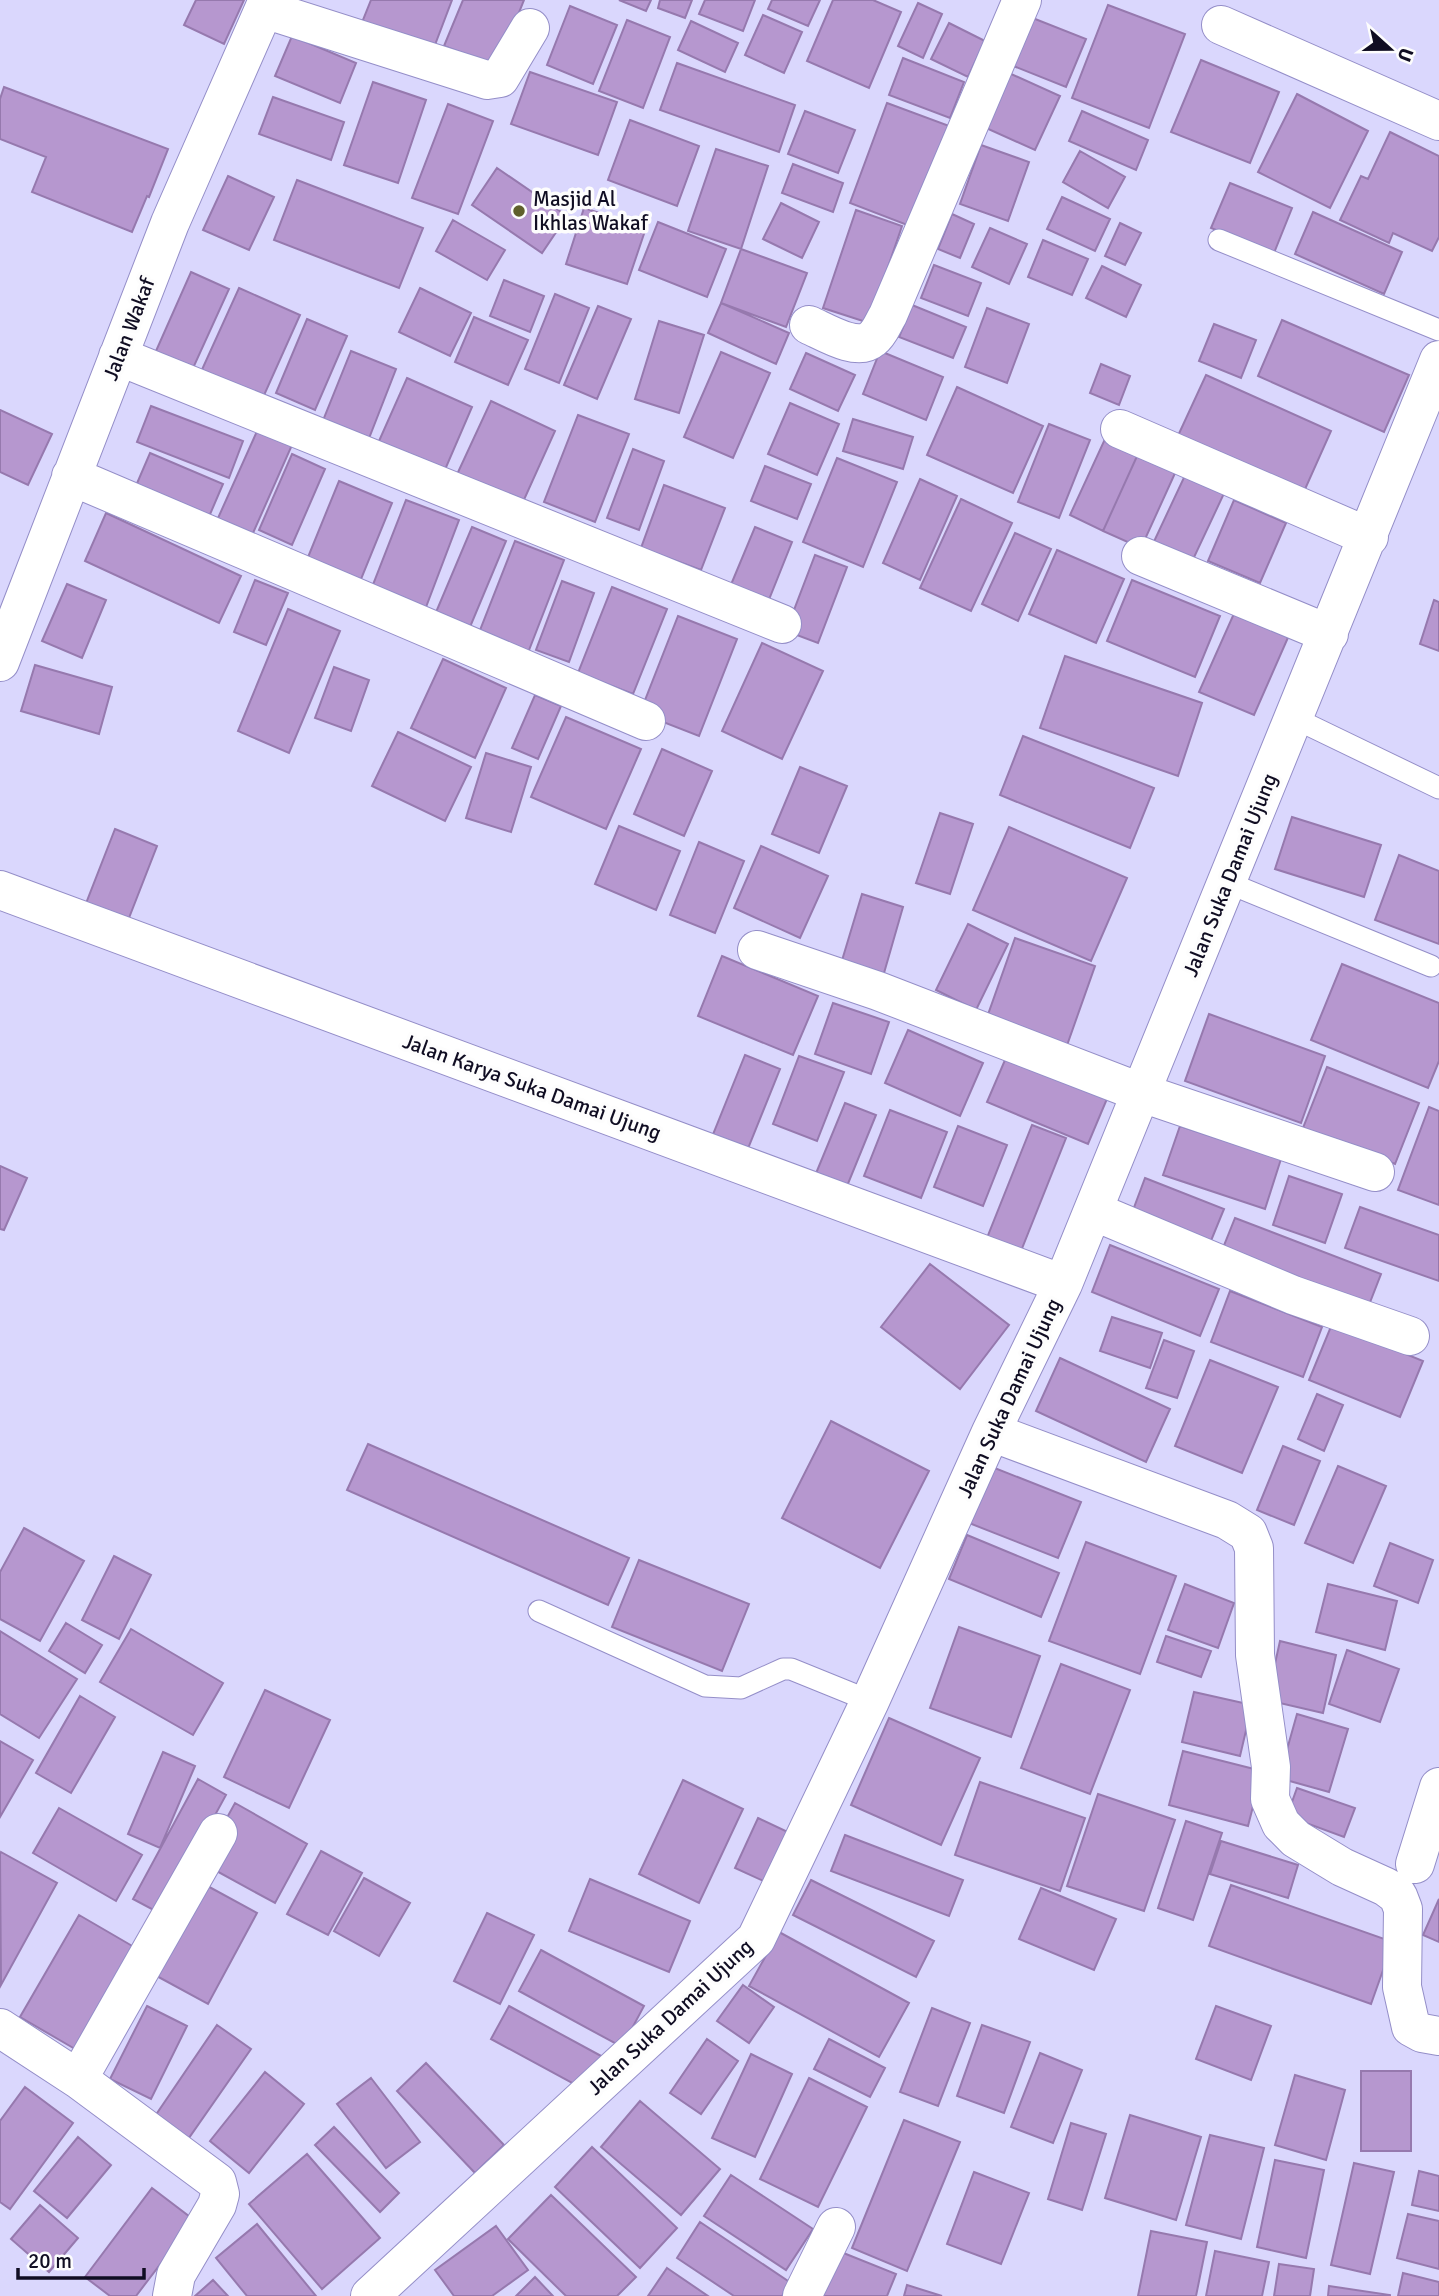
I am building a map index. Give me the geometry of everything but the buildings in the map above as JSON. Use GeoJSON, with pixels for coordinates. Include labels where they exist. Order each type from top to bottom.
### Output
{"type":"FeatureCollection","features":[{"type":"Feature","properties":{"kind":"street"},"geometry":{"type":"LineString","coordinates":[[809,325],[858,345],[870,342],[877,334],[888,315],[1021,0]]}},
{"type":"Feature","properties":{"kind":"street"},"geometry":{"type":"LineString","coordinates":[[266,5],[487,80],[500,78],[530,29]]}},
{"type":"Feature","properties":{"kind":"street","name":"Jalan Wakaf"},"geometry":{"type":"LineString","coordinates":[[0,662],[170,223],[266,5]]}},
{"type":"Feature","properties":{"kind":"street"},"geometry":{"type":"LineString","coordinates":[[1221,25],[1439,121]]}},
{"type":"Feature","properties":{"kind":"street"},"geometry":{"type":"LineString","coordinates":[[118,356],[782,624]]}},
{"type":"Feature","properties":{"kind":"street","name":"Jalan Suka Damai Ujung"},"geometry":{"type":"LineString","coordinates":[[370,2296],[756,1938],[870,1701],[991,1432],[1063,1284],[1439,360]]}},
{"type":"Feature","properties":{"kind":"street"},"geometry":{"type":"LineString","coordinates":[[1120,429],[1369,537]]}},
{"type":"Feature","properties":{"kind":"street"},"geometry":{"type":"LineString","coordinates":[[71,477],[646,721]]}},
{"type":"Feature","properties":{"kind":"street"},"geometry":{"type":"LineString","coordinates":[[1141,555],[1329,634]]}},
{"type":"Feature","properties":{"kind":"street","name":"Jalan Karya Suka Damai Ujung"},"geometry":{"type":"LineString","coordinates":[[0,890],[1063,1284]]}},
{"type":"Feature","properties":{"kind":"street"},"geometry":{"type":"LineString","coordinates":[[757,950],[878,991],[1142,1093],[1375,1172]]}},
{"type":"Feature","properties":{"kind":"street"},"geometry":{"type":"LineString","coordinates":[[1093,1211],[1293,1295],[1410,1336]]}},
{"type":"Feature","properties":{"kind":"street"},"geometry":{"type":"LineString","coordinates":[[991,1432],[1227,1520],[1248,1533],[1254,1548],[1255,1655],[1271,1767],[1270,1799],[1281,1824],[1296,1839],[1398,1896],[1402,1909],[1402,1987],[1411,2027],[1422,2033],[1439,2036]]}},
{"type":"Feature","properties":{"kind":"street"},"geometry":{"type":"LineString","coordinates":[[1415,1864],[1439,1787]]}},
{"type":"Feature","properties":{"kind":"street"},"geometry":{"type":"LineString","coordinates":[[78,2079],[218,1833]]}},
{"type":"Feature","properties":{"kind":"street"},"geometry":{"type":"LineString","coordinates":[[0,2028],[78,2079],[217,2182],[220,2194],[217,2205],[176,2275],[172,2296]]}},
{"type":"Feature","properties":{"kind":"street"},"geometry":{"type":"LineString","coordinates":[[802,2296],[836,2227]]}},
{"type":"Feature","properties":{"kind":"lane"},"geometry":{"type":"LineString","coordinates":[[1219,240],[1439,330]]}},
{"type":"Feature","properties":{"kind":"lane"},"geometry":{"type":"LineString","coordinates":[[1294,718],[1439,788]]}},
{"type":"Feature","properties":{"kind":"lane"},"geometry":{"type":"LineString","coordinates":[[1227,882],[1432,966]]}},
{"type":"Feature","properties":{"kind":"lane"},"geometry":{"type":"LineString","coordinates":[[539,1611],[705,1686],[741,1688],[783,1669],[791,1669],[870,1701]]}},
{"type":"Feature","properties":{"kind":"place","name":"Masjid Al Ikhlas Wakaf"},"geometry":{"type":"Point","coordinates":[519,211]}}]}
